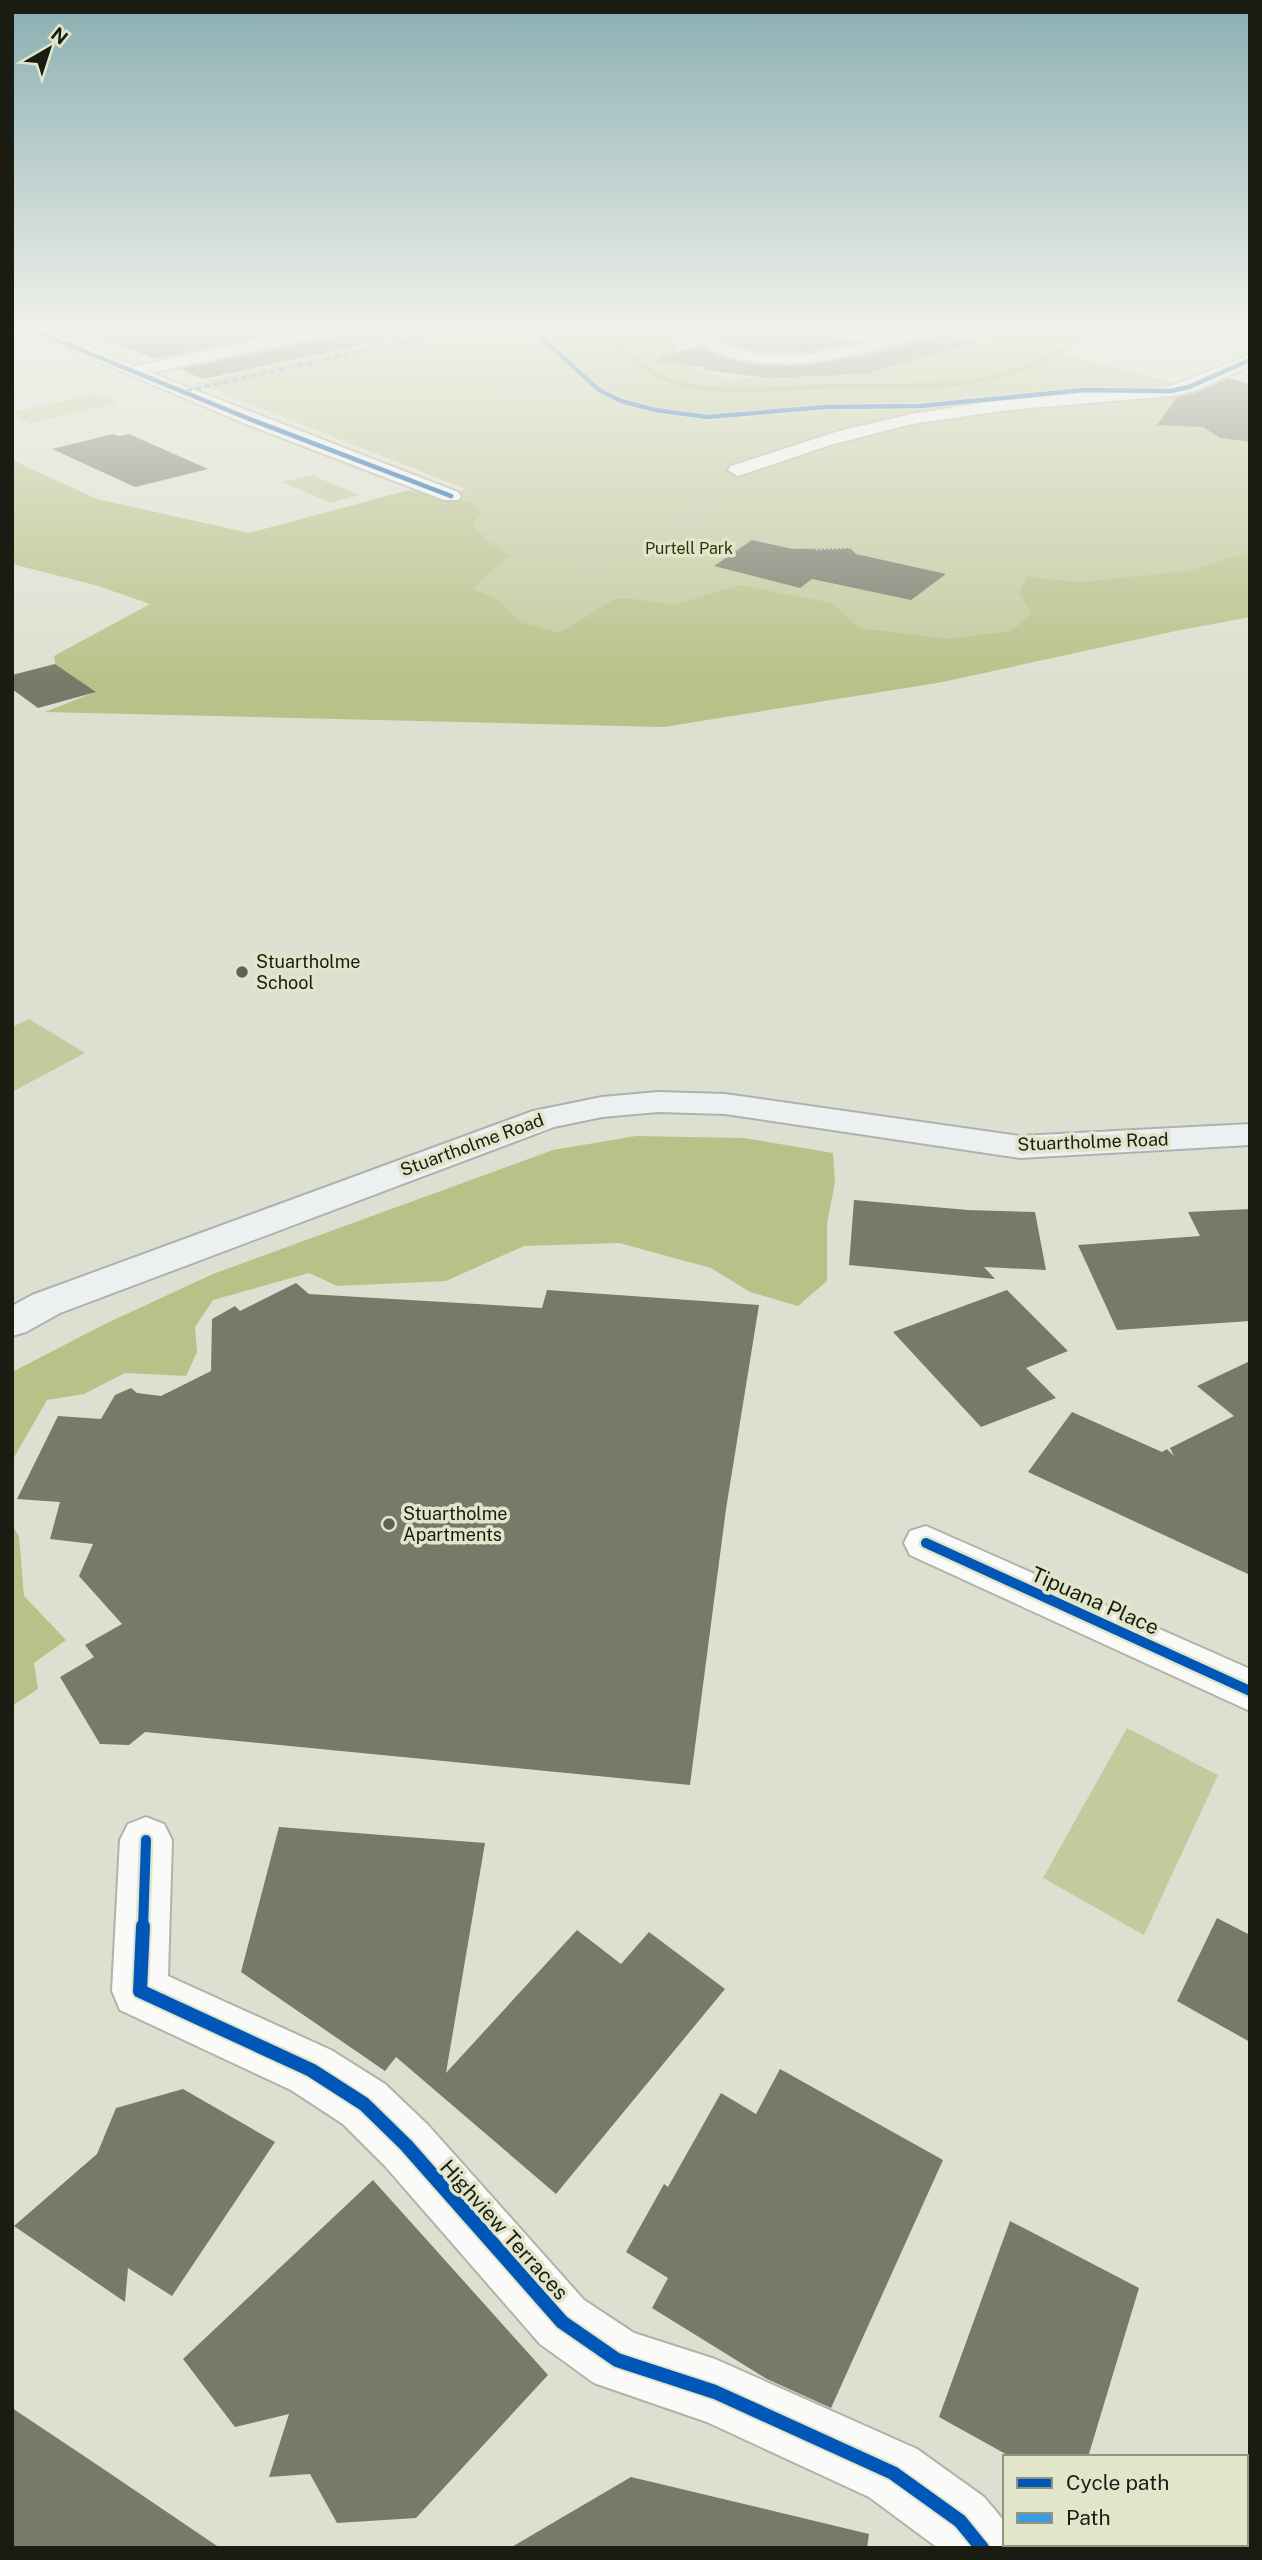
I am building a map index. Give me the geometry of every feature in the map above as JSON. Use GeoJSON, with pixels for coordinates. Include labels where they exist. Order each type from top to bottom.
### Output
{"type":"FeatureCollection","features":[{"type":"Feature","properties":{"kind":"main road","name":"Stuartholme Road"},"geometry":{"type":"LineString","coordinates":[[12,1323],[46,1304],[532,1122],[602,1107],[658,1102],[724,1104],[1020,1147],[1250,1134]]}},
{"type":"Feature","properties":{"kind":"street"},"geometry":{"type":"LineString","coordinates":[[316,444],[450,496]]}},
{"type":"Feature","properties":{"kind":"street"},"geometry":{"type":"LineString","coordinates":[[738,470],[815,444]]}},
{"type":"Feature","properties":{"kind":"street","name":"Tipuana Place"},"geometry":{"type":"LineString","coordinates":[[926,1543],[1250,1690]]}},
{"type":"Feature","properties":{"kind":"street","name":"Highview Terraces"},"geometry":{"type":"LineString","coordinates":[[146,1840],[140,1991],[310,2070],[365,2104],[406,2145],[562,2322],[617,2360],[715,2392],[893,2473],[960,2521],[982,2548]]}},
{"type":"Feature","properties":{"kind":"path"},"geometry":{"type":"LineString","coordinates":[[685,524],[733,488]]}},
{"type":"Feature","properties":{"kind":"path"},"geometry":{"type":"LineString","coordinates":[[650,523],[685,524],[817,549],[849,548],[910,560],[913,567]]}},
{"type":"Feature","properties":{"kind":"path"},"geometry":{"type":"LineString","coordinates":[[527,606],[626,551],[624,539]]}},
{"type":"Feature","properties":{"kind":"path"},"geometry":{"type":"LineString","coordinates":[[817,549],[825,555]]}},
{"type":"Feature","properties":{"kind":"green space","name":"Purtell Park"},"geometry":{"type":"Polygon","coordinates":[[[353,444],[1250,444],[1250,617],[942,682],[663,727],[276,547],[466,489],[353,444]]]}},
{"type":"Feature","properties":{"kind":"green space"},"geometry":{"type":"Polygon","coordinates":[[[12,460],[97,499],[249,533],[409,490],[474,503],[481,512],[473,525],[489,542],[509,555],[472,589],[498,599],[519,622],[559,633],[613,600],[627,598],[673,605],[739,585],[832,603],[859,628],[947,639],[1011,631],[1032,613],[1019,593],[1027,577],[1081,582],[1191,571],[1250,551],[1250,617],[942,682],[663,727],[45,712],[95,692],[55,664],[54,656],[150,604],[95,585],[12,564],[12,460]]]}},
{"type":"Feature","properties":{"kind":"green space"},"geometry":{"type":"Polygon","coordinates":[[[312,475],[359,495],[330,503],[283,482],[312,475]]]}},
{"type":"Feature","properties":{"kind":"green space"},"geometry":{"type":"Polygon","coordinates":[[[29,1019],[85,1053],[12,1092],[12,1027],[29,1019]]]}},
{"type":"Feature","properties":{"kind":"green space"},"geometry":{"type":"Polygon","coordinates":[[[636,1136],[744,1138],[833,1153],[835,1182],[827,1224],[827,1281],[798,1306],[750,1292],[711,1268],[619,1243],[524,1246],[446,1281],[337,1286],[309,1273],[213,1300],[195,1327],[197,1352],[186,1376],[125,1373],[84,1394],[47,1400],[12,1461],[12,1372],[107,1323],[213,1274],[553,1150],[636,1136]]]}},
{"type":"Feature","properties":{"kind":"green space"},"geometry":{"type":"Polygon","coordinates":[[[12,1525],[19,1536],[24,1596],[66,1640],[34,1663],[38,1689],[12,1706],[12,1525]]]}},
{"type":"Feature","properties":{"kind":"green space"},"geometry":{"type":"Polygon","coordinates":[[[1127,1728],[1218,1775],[1144,1935],[1043,1878],[1127,1728]]]}},
{"type":"Feature","properties":{"kind":"building"},"geometry":{"type":"Polygon","coordinates":[[[70,444],[153,444],[208,469],[135,487],[52,449],[70,444]]]}},
{"type":"Feature","properties":{"kind":"building"},"geometry":{"type":"Polygon","coordinates":[[[752,540],[793,549],[850,548],[856,554],[946,574],[911,600],[812,579],[800,588],[714,566],[752,540]]]}},
{"type":"Feature","properties":{"kind":"building"},"geometry":{"type":"Polygon","coordinates":[[[55,664],[96,692],[38,708],[12,689],[12,675],[55,664]]]}},
{"type":"Feature","properties":{"kind":"building"},"geometry":{"type":"Polygon","coordinates":[[[854,1200],[968,1210],[1035,1212],[1046,1270],[984,1267],[995,1279],[849,1265],[854,1200]]]}},
{"type":"Feature","properties":{"kind":"building"},"geometry":{"type":"Polygon","coordinates":[[[1250,1209],[1250,1321],[1117,1330],[1078,1245],[1200,1236],[1188,1212],[1250,1209]]]}},
{"type":"Feature","properties":{"kind":"building","name":"Stuartholme Apartments"},"geometry":{"type":"Polygon","coordinates":[[[296,1283],[309,1294],[542,1308],[547,1290],[759,1305],[726,1509],[690,1785],[145,1732],[129,1745],[100,1744],[60,1677],[94,1657],[85,1645],[122,1624],[79,1576],[93,1544],[50,1539],[60,1502],[17,1499],[58,1416],[101,1419],[115,1395],[131,1388],[137,1393],[161,1396],[211,1371],[212,1319],[235,1306],[240,1311],[296,1283]]]}},
{"type":"Feature","properties":{"kind":"building"},"geometry":{"type":"Polygon","coordinates":[[[1007,1290],[1068,1351],[1026,1368],[1056,1398],[981,1427],[893,1332],[1007,1290]]]}},
{"type":"Feature","properties":{"kind":"building"},"geometry":{"type":"Polygon","coordinates":[[[1250,1361],[1250,1575],[1028,1472],[1072,1412],[1162,1452],[1167,1449],[1174,1456],[1170,1448],[1234,1416],[1197,1386],[1250,1361]]]}},
{"type":"Feature","properties":{"kind":"building"},"geometry":{"type":"Polygon","coordinates":[[[279,1827],[485,1843],[446,2073],[577,1930],[621,1964],[649,1932],[725,1989],[556,2194],[396,2057],[385,2071],[241,1972],[279,1827]]]}},
{"type":"Feature","properties":{"kind":"building"},"geometry":{"type":"Polygon","coordinates":[[[1217,1918],[1250,1935],[1250,2042],[1177,2001],[1217,1918]]]}},
{"type":"Feature","properties":{"kind":"building"},"geometry":{"type":"Polygon","coordinates":[[[780,2069],[943,2160],[831,2408],[767,2379],[652,2308],[668,2278],[626,2252],[664,2184],[668,2187],[721,2093],[756,2114],[780,2069]]]}},
{"type":"Feature","properties":{"kind":"building"},"geometry":{"type":"Polygon","coordinates":[[[183,2089],[275,2142],[172,2296],[128,2268],[125,2302],[14,2226],[97,2154],[116,2108],[183,2089]]]}},
{"type":"Feature","properties":{"kind":"building"},"geometry":{"type":"Polygon","coordinates":[[[373,2180],[548,2375],[416,2518],[337,2523],[310,2474],[269,2477],[289,2414],[235,2427],[183,2359],[373,2180]]]}},
{"type":"Feature","properties":{"kind":"building"},"geometry":{"type":"Polygon","coordinates":[[[1010,2221],[1139,2288],[1089,2455],[1007,2455],[939,2417],[1010,2221]]]}},
{"type":"Feature","properties":{"kind":"building"},"geometry":{"type":"Polygon","coordinates":[[[12,2408],[96,2464],[220,2548],[12,2548],[12,2408]]]}},
{"type":"Feature","properties":{"kind":"building"},"geometry":{"type":"Polygon","coordinates":[[[631,2477],[869,2534],[867,2548],[510,2548],[631,2477]]]}},
{"type":"Feature","properties":{"kind":"cycle path"},"geometry":{"type":"LineString","coordinates":[[316,444],[451,496]]}},
{"type":"Feature","properties":{"kind":"cycle path"},"geometry":{"type":"LineString","coordinates":[[926,1543],[1250,1691]]}},
{"type":"Feature","properties":{"kind":"cycle path"},"geometry":{"type":"LineString","coordinates":[[146,1840],[140,1991],[311,2070],[364,2104],[406,2145],[562,2322],[617,2360],[715,2392],[893,2473],[960,2521],[982,2548]]}},
{"type":"Feature","properties":{"kind":"place","name":"Stuartholme School"},"geometry":{"type":"Point","coordinates":[242,972]}},
{"type":"Feature","properties":{"kind":"place","name":"Stuartholme Apartments"},"geometry":{"type":"Point","coordinates":[389,1524]}}]}
